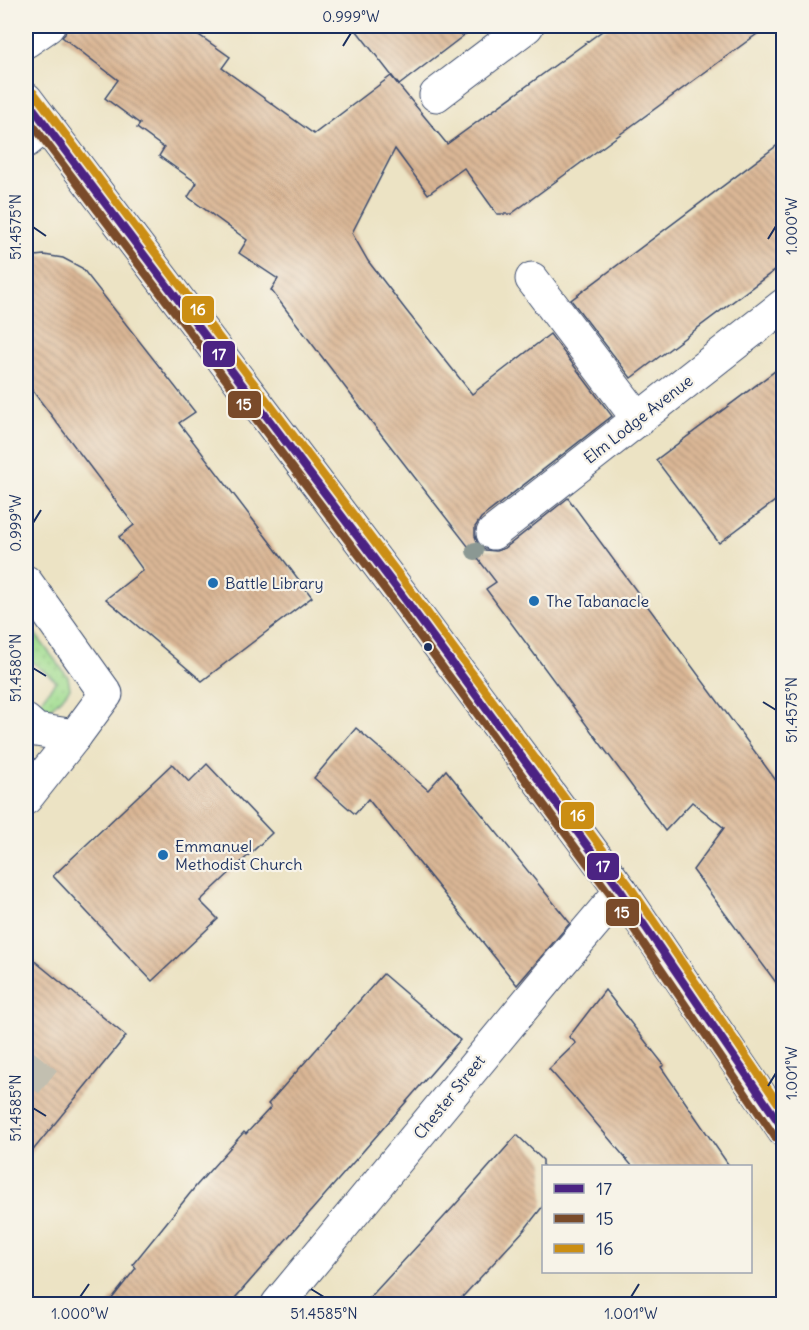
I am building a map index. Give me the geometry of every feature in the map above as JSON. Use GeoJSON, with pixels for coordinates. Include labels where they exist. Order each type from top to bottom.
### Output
{"type":"FeatureCollection","features":[{"type":"Feature","properties":{"kind":"main road"},"geometry":{"type":"LineString","coordinates":[[26,40],[48,26]]}},
{"type":"Feature","properties":{"kind":"main road"},"geometry":{"type":"LineString","coordinates":[[436,95],[527,26]]}},
{"type":"Feature","properties":{"kind":"main road"},"geometry":{"type":"LineString","coordinates":[[26,99],[35,133],[396,588],[621,891],[783,1131]]}},
{"type":"Feature","properties":{"kind":"main road"},"geometry":{"type":"LineString","coordinates":[[532,279],[639,420]]}},
{"type":"Feature","properties":{"kind":"main road","name":"Elm Lodge Avenue"},"geometry":{"type":"LineString","coordinates":[[493,533],[783,305]]}},
{"type":"Feature","properties":{"kind":"main road"},"geometry":{"type":"LineString","coordinates":[[26,582],[106,693],[26,798]]}},
{"type":"Feature","properties":{"kind":"main road"},"geometry":{"type":"LineString","coordinates":[[26,721],[36,729],[75,736]]}},
{"type":"Feature","properties":{"kind":"main road","name":"Chester Street"},"geometry":{"type":"LineString","coordinates":[[278,1305],[621,891]]}},
{"type":"Feature","properties":{"kind":"green space"},"geometry":{"type":"Polygon","coordinates":[[[26,622],[68,677],[70,688],[49,709],[36,707],[56,681],[26,657],[26,622]]]}},
{"type":"Feature","properties":{"kind":"building"},"geometry":{"type":"Polygon","coordinates":[[[67,26],[186,26],[230,57],[222,68],[314,134],[391,76],[447,144],[609,26],[768,26],[511,214],[497,214],[464,168],[428,194],[395,149],[352,233],[368,261],[472,394],[550,334],[612,416],[481,518],[475,527],[475,536],[478,544],[485,550],[496,551],[505,548],[568,498],[783,790],[783,992],[693,870],[724,828],[692,802],[665,831],[486,589],[496,582],[271,290],[278,279],[239,253],[247,240],[188,197],[197,183],[159,156],[164,148],[137,128],[140,124],[105,98],[118,80],[62,37],[67,26]]]}},
{"type":"Feature","properties":{"kind":"building"},"geometry":{"type":"Polygon","coordinates":[[[353,26],[476,26],[399,85],[353,26]]]}},
{"type":"Feature","properties":{"kind":"building"},"geometry":{"type":"Polygon","coordinates":[[[783,141],[783,264],[631,378],[571,300],[783,141]]]}},
{"type":"Feature","properties":{"kind":"building"},"geometry":{"type":"Polygon","coordinates":[[[44,255],[63,258],[82,268],[195,412],[179,423],[312,597],[202,681],[106,599],[143,570],[119,537],[134,525],[26,382],[26,257],[44,255]]]}},
{"type":"Feature","properties":{"kind":"building"},"geometry":{"type":"Polygon","coordinates":[[[783,365],[783,495],[719,543],[656,460],[783,365]]]}},
{"type":"Feature","properties":{"kind":"building"},"geometry":{"type":"Polygon","coordinates":[[[356,728],[428,790],[446,770],[570,923],[517,985],[368,799],[355,814],[314,778],[356,728]]]}},
{"type":"Feature","properties":{"kind":"building","name":"Emmanuel Methodist Church"},"geometry":{"type":"Polygon","coordinates":[[[172,764],[189,782],[207,764],[272,833],[200,901],[218,919],[152,981],[53,876],[172,764]]]}},
{"type":"Feature","properties":{"kind":"building"},"geometry":{"type":"Polygon","coordinates":[[[26,954],[126,1036],[26,1159],[26,954]]]}},
{"type":"Feature","properties":{"kind":"building"},"geometry":{"type":"Polygon","coordinates":[[[383,974],[460,1040],[229,1305],[107,1305],[136,1268],[133,1264],[196,1186],[244,1132],[246,1134],[271,1107],[268,1104],[383,974]]]}},
{"type":"Feature","properties":{"kind":"building"},"geometry":{"type":"Polygon","coordinates":[[[605,990],[664,1065],[661,1067],[729,1165],[631,1165],[549,1069],[576,1043],[569,1037],[605,990]]]}},
{"type":"Feature","properties":{"kind":"building"},"geometry":{"type":"Polygon","coordinates":[[[517,1135],[543,1160],[542,1207],[455,1305],[363,1305],[517,1135]]]}},
{"type":"Feature","properties":{"kind":"tunnel"},"geometry":{"type":"LineString","coordinates":[[26,1083],[44,1060]]}},
{"type":"Feature","properties":{"kind":"transit line","name":"16"},"geometry":{"type":"LineString","coordinates":[[34,93],[412,592],[629,885],[784,1112]]}},
{"type":"Feature","properties":{"kind":"transit line","name":"17"},"geometry":{"type":"LineString","coordinates":[[26,99],[404,598],[621,891],[784,1130]]}},
{"type":"Feature","properties":{"kind":"transit line","name":"15"},"geometry":{"type":"LineString","coordinates":[[26,116],[396,604],[612,897],[775,1137]]}},
{"type":"Feature","properties":{"kind":"place","name":"Battle Library"},"geometry":{"type":"Point","coordinates":[213,583]}},
{"type":"Feature","properties":{"kind":"place","name":"The Tabanacle"},"geometry":{"type":"Point","coordinates":[534,601]}},
{"type":"Feature","properties":{"kind":"place","name":"Emmanuel Methodist Church"},"geometry":{"type":"Point","coordinates":[163,855]}}]}
